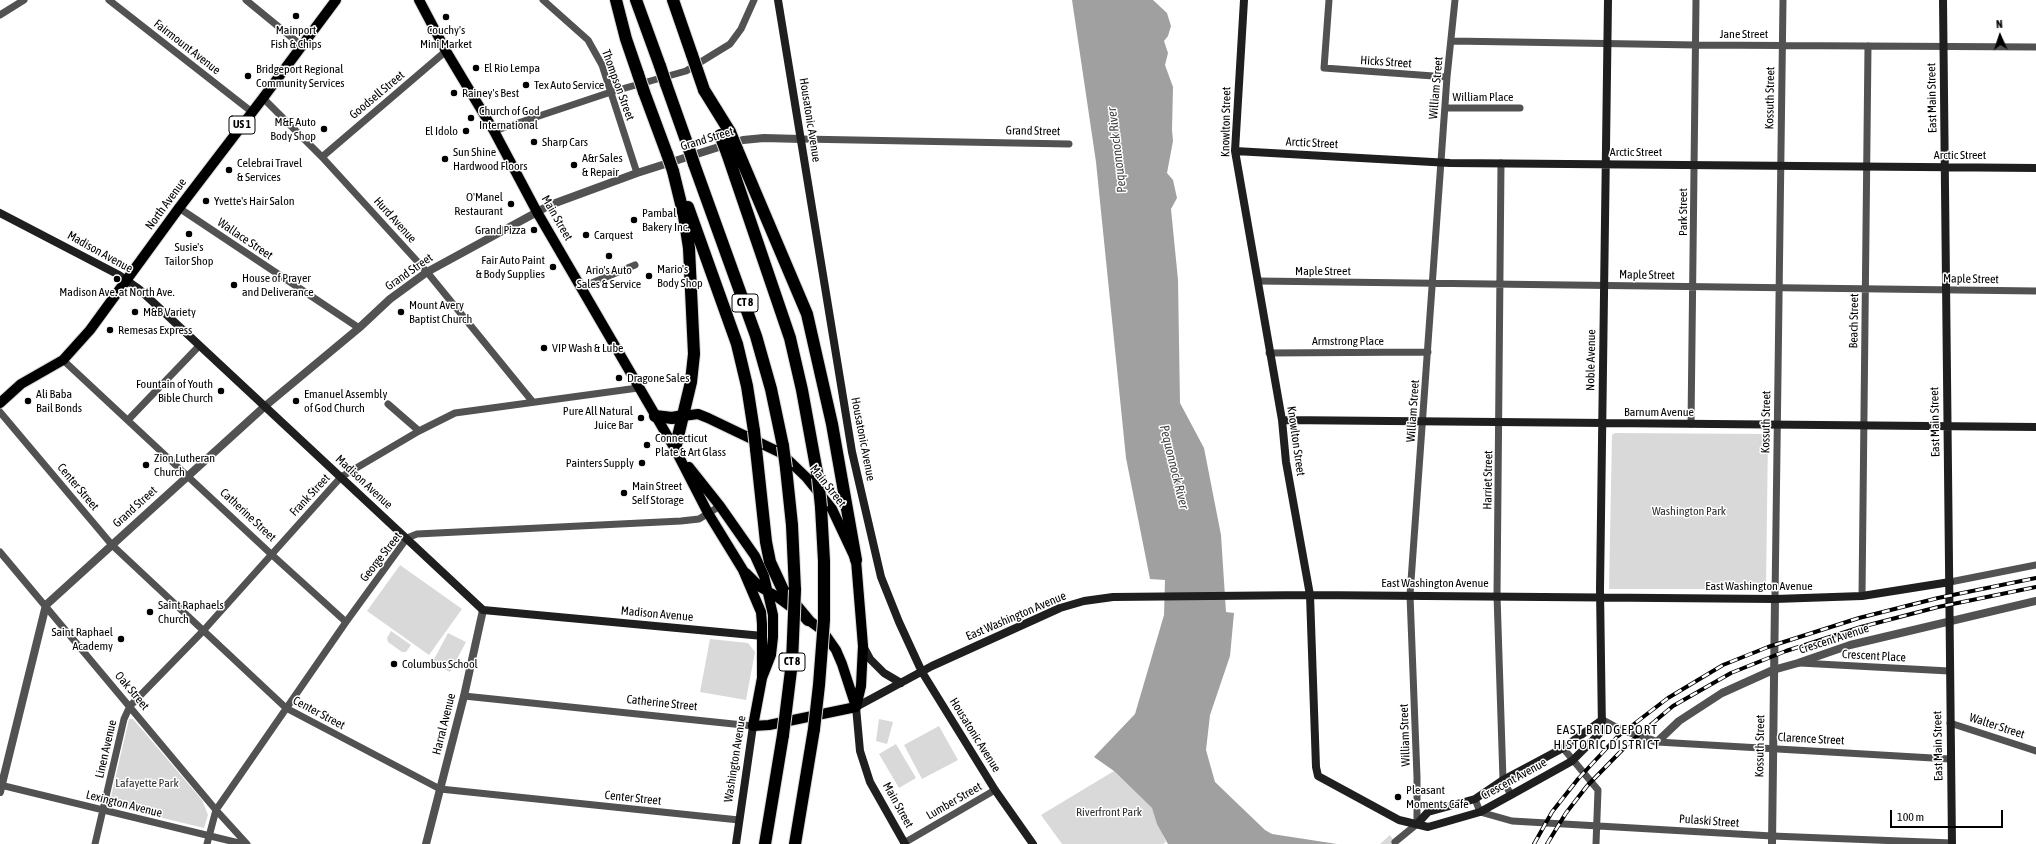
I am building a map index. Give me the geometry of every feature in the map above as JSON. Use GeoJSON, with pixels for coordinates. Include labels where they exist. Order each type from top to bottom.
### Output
{"type":"FeatureCollection","features":[{"type":"Feature","properties":{"kind":"highway"},"geometry":{"type":"LineString","coordinates":[[616,0],[626,39],[644,92],[673,171],[686,201],[737,344],[747,386],[754,431],[766,542],[770,562],[783,590],[808,620]]}},
{"type":"Feature","properties":{"kind":"highway","name":"CT 8"},"geometry":{"type":"LineString","coordinates":[[636,0],[756,336],[771,388],[783,446],[792,525],[795,590],[792,662],[783,735],[765,844]]}},
{"type":"Feature","properties":{"kind":"highway"},"geometry":{"type":"LineString","coordinates":[[673,0],[704,90],[808,314],[833,432],[856,560]]}},
{"type":"Feature","properties":{"kind":"highway","name":"CT 8"},"geometry":{"type":"LineString","coordinates":[[732,151],[790,338],[802,390],[818,478],[821,507],[824,568],[824,620],[820,685],[795,844]]}},
{"type":"Feature","properties":{"kind":"highway"},"geometry":{"type":"LineString","coordinates":[[673,171],[688,238],[693,319],[693,372],[675,449]]}},
{"type":"Feature","properties":{"kind":"highway"},"geometry":{"type":"LineString","coordinates":[[656,416],[672,418],[683,416]]}},
{"type":"Feature","properties":{"kind":"main road","name":"North Avenue"},"geometry":{"type":"LineString","coordinates":[[1,398],[20,384],[63,360],[90,330],[179,208],[336,0]]}},
{"type":"Feature","properties":{"kind":"main road","name":"Main Street"},"geometry":{"type":"LineString","coordinates":[[419,0],[446,51],[494,131],[537,212],[582,287],[638,388],[675,449],[708,513],[743,570],[761,612],[763,636]]}},
{"type":"Feature","properties":{"kind":"main road","name":"Housatonic Avenue"},"geometry":{"type":"LineString","coordinates":[[778,0],[852,452],[881,577],[899,622],[922,672],[995,790],[1033,844]]}},
{"type":"Feature","properties":{"kind":"main road","name":"Knowlton Street"},"geometry":{"type":"LineString","coordinates":[[1244,0],[1235,151],[1282,420],[1286,462],[1310,595],[1316,767],[1318,776],[1399,820],[1417,824]]}},
{"type":"Feature","properties":{"kind":"main road","name":"Noble Avenue"},"geometry":{"type":"LineString","coordinates":[[1602,720],[1600,597],[1608,0]]}},
{"type":"Feature","properties":{"kind":"main road","name":"East Main Street"},"geometry":{"type":"LineString","coordinates":[[1943,0],[1952,843]]}},
{"type":"Feature","properties":{"kind":"main road","name":"Arctic Street"},"geometry":{"type":"LineString","coordinates":[[1235,151],[1441,162],[2036,168]]}},
{"type":"Feature","properties":{"kind":"main road","name":"Madison Avenue"},"geometry":{"type":"LineString","coordinates":[[0,213],[127,280],[483,610],[763,636]]}},
{"type":"Feature","properties":{"kind":"main road","name":"Main Street"},"geometry":{"type":"LineString","coordinates":[[683,416],[698,414],[781,453],[807,478],[832,509],[856,560],[863,646],[861,686],[856,707]]}},
{"type":"Feature","properties":{"kind":"main road","name":"Barnum Avenue"},"geometry":{"type":"LineString","coordinates":[[1282,420],[1778,426],[2036,427]]}},
{"type":"Feature","properties":{"kind":"main road","name":"Main Street"},"geometry":{"type":"LineString","coordinates":[[675,449],[720,506],[755,556],[764,576],[773,615],[773,636]]}},
{"type":"Feature","properties":{"kind":"main road","name":"Main Street"},"geometry":{"type":"LineString","coordinates":[[743,570],[760,587],[822,630],[836,650],[856,707],[860,751],[870,782],[904,843]]}},
{"type":"Feature","properties":{"kind":"main road","name":"East Washington Avenue"},"geometry":{"type":"LineString","coordinates":[[856,707],[932,666],[1066,606],[1084,601],[1109,598],[1410,595],[1775,599],[1862,596],[1950,582]]}},
{"type":"Feature","properties":{"kind":"main road","name":"Washington Avenue"},"geometry":{"type":"LineString","coordinates":[[736,844],[753,726],[762,678],[763,636]]}},
{"type":"Feature","properties":{"kind":"main road","name":"Washington Avenue"},"geometry":{"type":"LineString","coordinates":[[762,678],[771,655],[773,636]]}},
{"type":"Feature","properties":{"kind":"main road","name":"Main Street"},"geometry":{"type":"LineString","coordinates":[[863,646],[870,659],[884,673],[901,683]]}},
{"type":"Feature","properties":{"kind":"main road","name":"Catherine Street"},"geometry":{"type":"LineString","coordinates":[[753,726],[769,725],[856,707]]}},
{"type":"Feature","properties":{"kind":"main road","name":"Crescent Avenue"},"geometry":{"type":"LineString","coordinates":[[1602,720],[1602,731],[1572,761],[1480,812],[1433,826],[1424,827],[1417,824],[1428,812],[1475,799],[1503,780],[1563,748],[1602,720]]}},
{"type":"Feature","properties":{"kind":"street"},"geometry":{"type":"LineString","coordinates":[[0,15],[24,0]]}},
{"type":"Feature","properties":{"kind":"street","name":"Fairmount Avenue"},"geometry":{"type":"LineString","coordinates":[[109,0],[252,112]]}},
{"type":"Feature","properties":{"kind":"street"},"geometry":{"type":"LineString","coordinates":[[246,0],[302,46]]}},
{"type":"Feature","properties":{"kind":"street","name":"Thompson Street"},"geometry":{"type":"LineString","coordinates":[[543,0],[588,40],[602,65],[636,173]]}},
{"type":"Feature","properties":{"kind":"street"},"geometry":{"type":"LineString","coordinates":[[494,131],[610,92],[686,71],[714,56],[730,44],[741,29],[754,0]]}},
{"type":"Feature","properties":{"kind":"street","name":"Hicks Street"},"geometry":{"type":"LineString","coordinates":[[1329,0],[1324,68],[1447,78]]}},
{"type":"Feature","properties":{"kind":"street","name":"William Street"},"geometry":{"type":"LineString","coordinates":[[1417,824],[1417,777],[1410,595],[1434,283],[1447,78],[1455,0]]}},
{"type":"Feature","properties":{"kind":"street","name":"Park Street"},"geometry":{"type":"LineString","coordinates":[[1691,424],[1696,0]]}},
{"type":"Feature","properties":{"kind":"street","name":"Kossuth Street"},"geometry":{"type":"LineString","coordinates":[[1772,840],[1773,670],[1778,426],[1783,0]]}},
{"type":"Feature","properties":{"kind":"street","name":"Jane Street"},"geometry":{"type":"LineString","coordinates":[[1452,41],[1696,45],[1943,47],[2036,46]]}},
{"type":"Feature","properties":{"kind":"street","name":"Beach Street"},"geometry":{"type":"LineString","coordinates":[[1862,596],[1868,46]]}},
{"type":"Feature","properties":{"kind":"street","name":"Goodsell Street"},"geometry":{"type":"LineString","coordinates":[[322,156],[446,51]]}},
{"type":"Feature","properties":{"kind":"street","name":"Hurd Avenue"},"geometry":{"type":"LineString","coordinates":[[263,98],[322,156],[427,272],[532,401]]}},
{"type":"Feature","properties":{"kind":"street","name":"William Place"},"geometry":{"type":"LineString","coordinates":[[1446,108],[1520,108]]}},
{"type":"Feature","properties":{"kind":"street","name":"Grand Street"},"geometry":{"type":"LineString","coordinates":[[46,605],[264,407],[359,328],[390,299],[427,272],[550,205],[636,173],[743,140],[764,138],[1068,144]]}},
{"type":"Feature","properties":{"kind":"street","name":"Harriet Street"},"geometry":{"type":"LineString","coordinates":[[1501,163],[1500,422],[1497,596],[1503,780],[1511,795]]}},
{"type":"Feature","properties":{"kind":"street","name":"Wallace Street"},"geometry":{"type":"LineString","coordinates":[[179,208],[359,328]]}},
{"type":"Feature","properties":{"kind":"street"},"geometry":{"type":"LineString","coordinates":[[582,287],[635,265]]}},
{"type":"Feature","properties":{"kind":"street","name":"Maple Street"},"geometry":{"type":"LineString","coordinates":[[1258,281],[1866,287],[2036,291]]}},
{"type":"Feature","properties":{"kind":"street"},"geometry":{"type":"LineString","coordinates":[[128,420],[199,346]]}},
{"type":"Feature","properties":{"kind":"street","name":"Armstrong Place"},"geometry":{"type":"LineString","coordinates":[[1269,352],[1428,352]]}},
{"type":"Feature","properties":{"kind":"street","name":"Catherine Street"},"geometry":{"type":"LineString","coordinates":[[63,360],[346,622]]}},
{"type":"Feature","properties":{"kind":"street","name":"Frank Street"},"geometry":{"type":"LineString","coordinates":[[130,706],[203,631],[341,478],[419,431],[466,410],[638,388]]}},
{"type":"Feature","properties":{"kind":"street"},"geometry":{"type":"LineString","coordinates":[[388,404],[419,431]]}},
{"type":"Feature","properties":{"kind":"street","name":"Center Street"},"geometry":{"type":"LineString","coordinates":[[0,412],[112,545],[286,708],[440,789],[739,820]]}},
{"type":"Feature","properties":{"kind":"street","name":"George Street"},"geometry":{"type":"LineString","coordinates":[[208,840],[216,810],[346,622],[407,538],[417,534],[681,521],[699,519],[720,506]]}},
{"type":"Feature","properties":{"kind":"street","name":"Oak Street"},"geometry":{"type":"LineString","coordinates":[[0,552],[46,605],[216,810],[247,844]]}},
{"type":"Feature","properties":{"kind":"street","name":"East Washington Avenue"},"geometry":{"type":"LineString","coordinates":[[1950,582],[2036,566]]}},
{"type":"Feature","properties":{"kind":"street","name":"Crescent Avenue"},"geometry":{"type":"LineString","coordinates":[[1658,742],[1679,721],[1722,693],[1773,670],[1798,663],[1850,644],[2036,601]]}},
{"type":"Feature","properties":{"kind":"street"},"geometry":{"type":"LineString","coordinates":[[0,787],[46,605]]}},
{"type":"Feature","properties":{"kind":"street","name":"Harral Avenue"},"geometry":{"type":"LineString","coordinates":[[426,844],[464,696],[483,610]]}},
{"type":"Feature","properties":{"kind":"street","name":"Crescent Place"},"geometry":{"type":"LineString","coordinates":[[1798,663],[1949,672]]}},
{"type":"Feature","properties":{"kind":"street","name":"Catherine Street"},"geometry":{"type":"LineString","coordinates":[[464,696],[753,726]]}},
{"type":"Feature","properties":{"kind":"street","name":"Linen Avenue"},"geometry":{"type":"LineString","coordinates":[[95,844],[124,719],[130,706]]}},
{"type":"Feature","properties":{"kind":"street","name":"Clarence Street"},"geometry":{"type":"LineString","coordinates":[[1602,720],[1614,727],[1658,742],[1950,759]]}},
{"type":"Feature","properties":{"kind":"street","name":"Walter Street"},"geometry":{"type":"LineString","coordinates":[[1950,723],[2036,750]]}},
{"type":"Feature","properties":{"kind":"street"},"geometry":{"type":"LineString","coordinates":[[1563,748],[1572,761],[1598,790],[1596,844]]}},
{"type":"Feature","properties":{"kind":"street","name":"Lexington Avenue"},"geometry":{"type":"LineString","coordinates":[[0,787],[103,811],[208,840],[243,844]]}},
{"type":"Feature","properties":{"kind":"street","name":"Lumber Street"},"geometry":{"type":"LineString","coordinates":[[904,843],[995,790]]}},
{"type":"Feature","properties":{"kind":"street"},"geometry":{"type":"LineString","coordinates":[[1475,799],[1480,812]]}},
{"type":"Feature","properties":{"kind":"street","name":"Pulaski Street"},"geometry":{"type":"LineString","coordinates":[[1480,812],[1512,822],[1597,826],[1772,840],[1952,843]]}},
{"type":"Feature","properties":{"kind":"street"},"geometry":{"type":"LineString","coordinates":[[1395,842],[1417,824]]}},
{"type":"Feature","properties":{"kind":"green space","name":"Washington Park"},"geometry":{"type":"Polygon","coordinates":[[[1615,433],[1768,434],[1766,589],[1609,589],[1612,435],[1615,433]]]}},
{"type":"Feature","properties":{"kind":"green space"},"geometry":{"type":"Polygon","coordinates":[[[400,565],[462,609],[429,655],[367,611],[400,565]]]}},
{"type":"Feature","properties":{"kind":"green space"},"geometry":{"type":"Polygon","coordinates":[[[391,631],[411,645],[406,652],[402,652],[388,642],[387,638],[391,631]]]}},
{"type":"Feature","properties":{"kind":"green space"},"geometry":{"type":"Polygon","coordinates":[[[448,633],[466,642],[450,672],[432,663],[448,633]]]}},
{"type":"Feature","properties":{"kind":"green space"},"geometry":{"type":"Polygon","coordinates":[[[710,639],[748,643],[755,652],[746,700],[700,692],[710,639]]]}},
{"type":"Feature","properties":{"kind":"green space","name":"Lafayette Park"},"geometry":{"type":"Polygon","coordinates":[[[129,719],[133,719],[202,800],[208,815],[204,828],[109,805],[129,719]]]}},
{"type":"Feature","properties":{"kind":"green space"},"geometry":{"type":"Polygon","coordinates":[[[879,719],[893,722],[887,744],[876,741],[879,719]]]}},
{"type":"Feature","properties":{"kind":"green space"},"geometry":{"type":"Polygon","coordinates":[[[939,726],[958,760],[922,779],[904,745],[939,726]]]}},
{"type":"Feature","properties":{"kind":"green space"},"geometry":{"type":"Polygon","coordinates":[[[896,744],[916,778],[899,788],[879,754],[896,744]]]}},
{"type":"Feature","properties":{"kind":"green space","name":"Riverfront Park"},"geometry":{"type":"Polygon","coordinates":[[[1114,771],[1152,808],[1166,842],[1163,844],[1062,844],[1041,815],[1114,771]]]}},
{"type":"Feature","properties":{"kind":"green space"},"geometry":{"type":"Polygon","coordinates":[[[1390,835],[1396,844],[1380,844],[1390,835]]]}},
{"type":"Feature","properties":{"kind":"water","name":"Pequonnock River"},"geometry":{"type":"Polygon","coordinates":[[[1072,0],[1153,0],[1167,13],[1171,26],[1168,36],[1164,41],[1168,53],[1165,65],[1173,87],[1173,141],[1167,173],[1173,180],[1177,198],[1171,209],[1178,280],[1180,403],[1204,448],[1221,535],[1226,612],[1234,613],[1230,656],[1210,715],[1206,750],[1215,782],[1265,830],[1272,834],[1337,844],[1168,844],[1157,824],[1152,808],[1114,771],[1094,757],[1135,714],[1164,615],[1165,580],[1150,579],[1126,458],[1096,162],[1072,0]]]}},
{"type":"Feature","properties":{"kind":"railway"},"geometry":{"type":"LineString","coordinates":[[1534,844],[1552,812],[1578,779],[1617,737],[1668,698],[1723,665],[1768,647],[1859,618],[1938,598],[2036,578]]}},
{"type":"Feature","properties":{"kind":"railway"},"geometry":{"type":"LineString","coordinates":[[1547,844],[1566,813],[1587,786],[1629,743],[1673,706],[1731,673],[1786,651],[1861,627],[1938,607],[2036,587]]}},
{"type":"Feature","properties":{"kind":"place","name":"Mainport Fish & Chips"},"geometry":{"type":"Point","coordinates":[296,16]}},
{"type":"Feature","properties":{"kind":"place","name":"Couchy's Mini Market"},"geometry":{"type":"Point","coordinates":[446,17]}},
{"type":"Feature","properties":{"kind":"place","name":"El Rio Lempa"},"geometry":{"type":"Point","coordinates":[476,68]}},
{"type":"Feature","properties":{"kind":"place","name":"Bridgeport Regional Community Services"},"geometry":{"type":"Point","coordinates":[248,76]}},
{"type":"Feature","properties":{"kind":"place","name":"Tex Auto Service"},"geometry":{"type":"Point","coordinates":[526,85]}},
{"type":"Feature","properties":{"kind":"place","name":"Rainey's Best"},"geometry":{"type":"Point","coordinates":[454,93]}},
{"type":"Feature","properties":{"kind":"place","name":"Church of God International"},"geometry":{"type":"Point","coordinates":[471,118]}},
{"type":"Feature","properties":{"kind":"place","name":"M&F Auto Body Shop"},"geometry":{"type":"Point","coordinates":[324,129]}},
{"type":"Feature","properties":{"kind":"place","name":"El Idolo"},"geometry":{"type":"Point","coordinates":[466,131]}},
{"type":"Feature","properties":{"kind":"place","name":"Sharp Cars"},"geometry":{"type":"Point","coordinates":[534,142]}},
{"type":"Feature","properties":{"kind":"place","name":"Sun Shine Hardwood Floors"},"geometry":{"type":"Point","coordinates":[445,159]}},
{"type":"Feature","properties":{"kind":"place","name":"A&r Sales & Repair"},"geometry":{"type":"Point","coordinates":[574,165]}},
{"type":"Feature","properties":{"kind":"place","name":"Celebrai Travel & Services"},"geometry":{"type":"Point","coordinates":[229,170]}},
{"type":"Feature","properties":{"kind":"place","name":"Yvette's Hair Salon"},"geometry":{"type":"Point","coordinates":[206,201]}},
{"type":"Feature","properties":{"kind":"place","name":"O'Manel Restaurant"},"geometry":{"type":"Point","coordinates":[511,204]}},
{"type":"Feature","properties":{"kind":"place","name":"Pambal Bakery Inc."},"geometry":{"type":"Point","coordinates":[634,220]}},
{"type":"Feature","properties":{"kind":"place","name":"Grand Pizza"},"geometry":{"type":"Point","coordinates":[534,230]}},
{"type":"Feature","properties":{"kind":"place","name":"Susie's Tailor Shop"},"geometry":{"type":"Point","coordinates":[189,234]}},
{"type":"Feature","properties":{"kind":"place","name":"Carquest"},"geometry":{"type":"Point","coordinates":[586,235]}},
{"type":"Feature","properties":{"kind":"place","name":"Ario's Auto Sales & Service"},"geometry":{"type":"Point","coordinates":[609,256]}},
{"type":"Feature","properties":{"kind":"place","name":"Fair Auto Paint & Body Supplies"},"geometry":{"type":"Point","coordinates":[553,267]}},
{"type":"Feature","properties":{"kind":"place","name":"Mario's Body Shop"},"geometry":{"type":"Point","coordinates":[649,276]}},
{"type":"Feature","properties":{"kind":"place","name":"Madison Ave. at North Ave."},"geometry":{"type":"Point","coordinates":[117,279]}},
{"type":"Feature","properties":{"kind":"place","name":"House of Prayer and Deliverance"},"geometry":{"type":"Point","coordinates":[234,285]}},
{"type":"Feature","properties":{"kind":"place","name":"M&B Variety"},"geometry":{"type":"Point","coordinates":[135,312]}},
{"type":"Feature","properties":{"kind":"place","name":"Mount Avery Baptist Church"},"geometry":{"type":"Point","coordinates":[401,312]}},
{"type":"Feature","properties":{"kind":"place","name":"Remesas Express"},"geometry":{"type":"Point","coordinates":[110,330]}},
{"type":"Feature","properties":{"kind":"place","name":"VIP Wash & Lube"},"geometry":{"type":"Point","coordinates":[544,348]}},
{"type":"Feature","properties":{"kind":"place","name":"Dragone Sales"},"geometry":{"type":"Point","coordinates":[619,378]}},
{"type":"Feature","properties":{"kind":"place","name":"Fountain of Youth Bible Church"},"geometry":{"type":"Point","coordinates":[221,391]}},
{"type":"Feature","properties":{"kind":"place","name":"Ali Baba Bail Bonds"},"geometry":{"type":"Point","coordinates":[28,401]}},
{"type":"Feature","properties":{"kind":"place","name":"Emanuel Assembly of God Church"},"geometry":{"type":"Point","coordinates":[296,401]}},
{"type":"Feature","properties":{"kind":"place","name":"Pure All Natural Juice Bar"},"geometry":{"type":"Point","coordinates":[641,418]}},
{"type":"Feature","properties":{"kind":"place","name":"Connecticut Plate & Art Glass"},"geometry":{"type":"Point","coordinates":[647,445]}},
{"type":"Feature","properties":{"kind":"place","name":"Painters Supply"},"geometry":{"type":"Point","coordinates":[642,463]}},
{"type":"Feature","properties":{"kind":"place","name":"Zion Lutheran Church"},"geometry":{"type":"Point","coordinates":[146,465]}},
{"type":"Feature","properties":{"kind":"place","name":"Main Street Self Storage"},"geometry":{"type":"Point","coordinates":[624,493]}},
{"type":"Feature","properties":{"kind":"place","name":"Saint Raphaels Church"},"geometry":{"type":"Point","coordinates":[150,612]}},
{"type":"Feature","properties":{"kind":"place","name":"Saint Raphael Academy"},"geometry":{"type":"Point","coordinates":[121,639]}},
{"type":"Feature","properties":{"kind":"place","name":"Columbus School"},"geometry":{"type":"Point","coordinates":[394,664]}},
{"type":"Feature","properties":{"kind":"place","name":"Pleasant Moments Cafe"},"geometry":{"type":"Point","coordinates":[1398,797]}},
{"type":"Feature","properties":{"kind":"district","name":"EAST BRIDGEPORT HISTORIC DISTRICT"},"geometry":{"type":"Point","coordinates":[1607,738]}}]}
